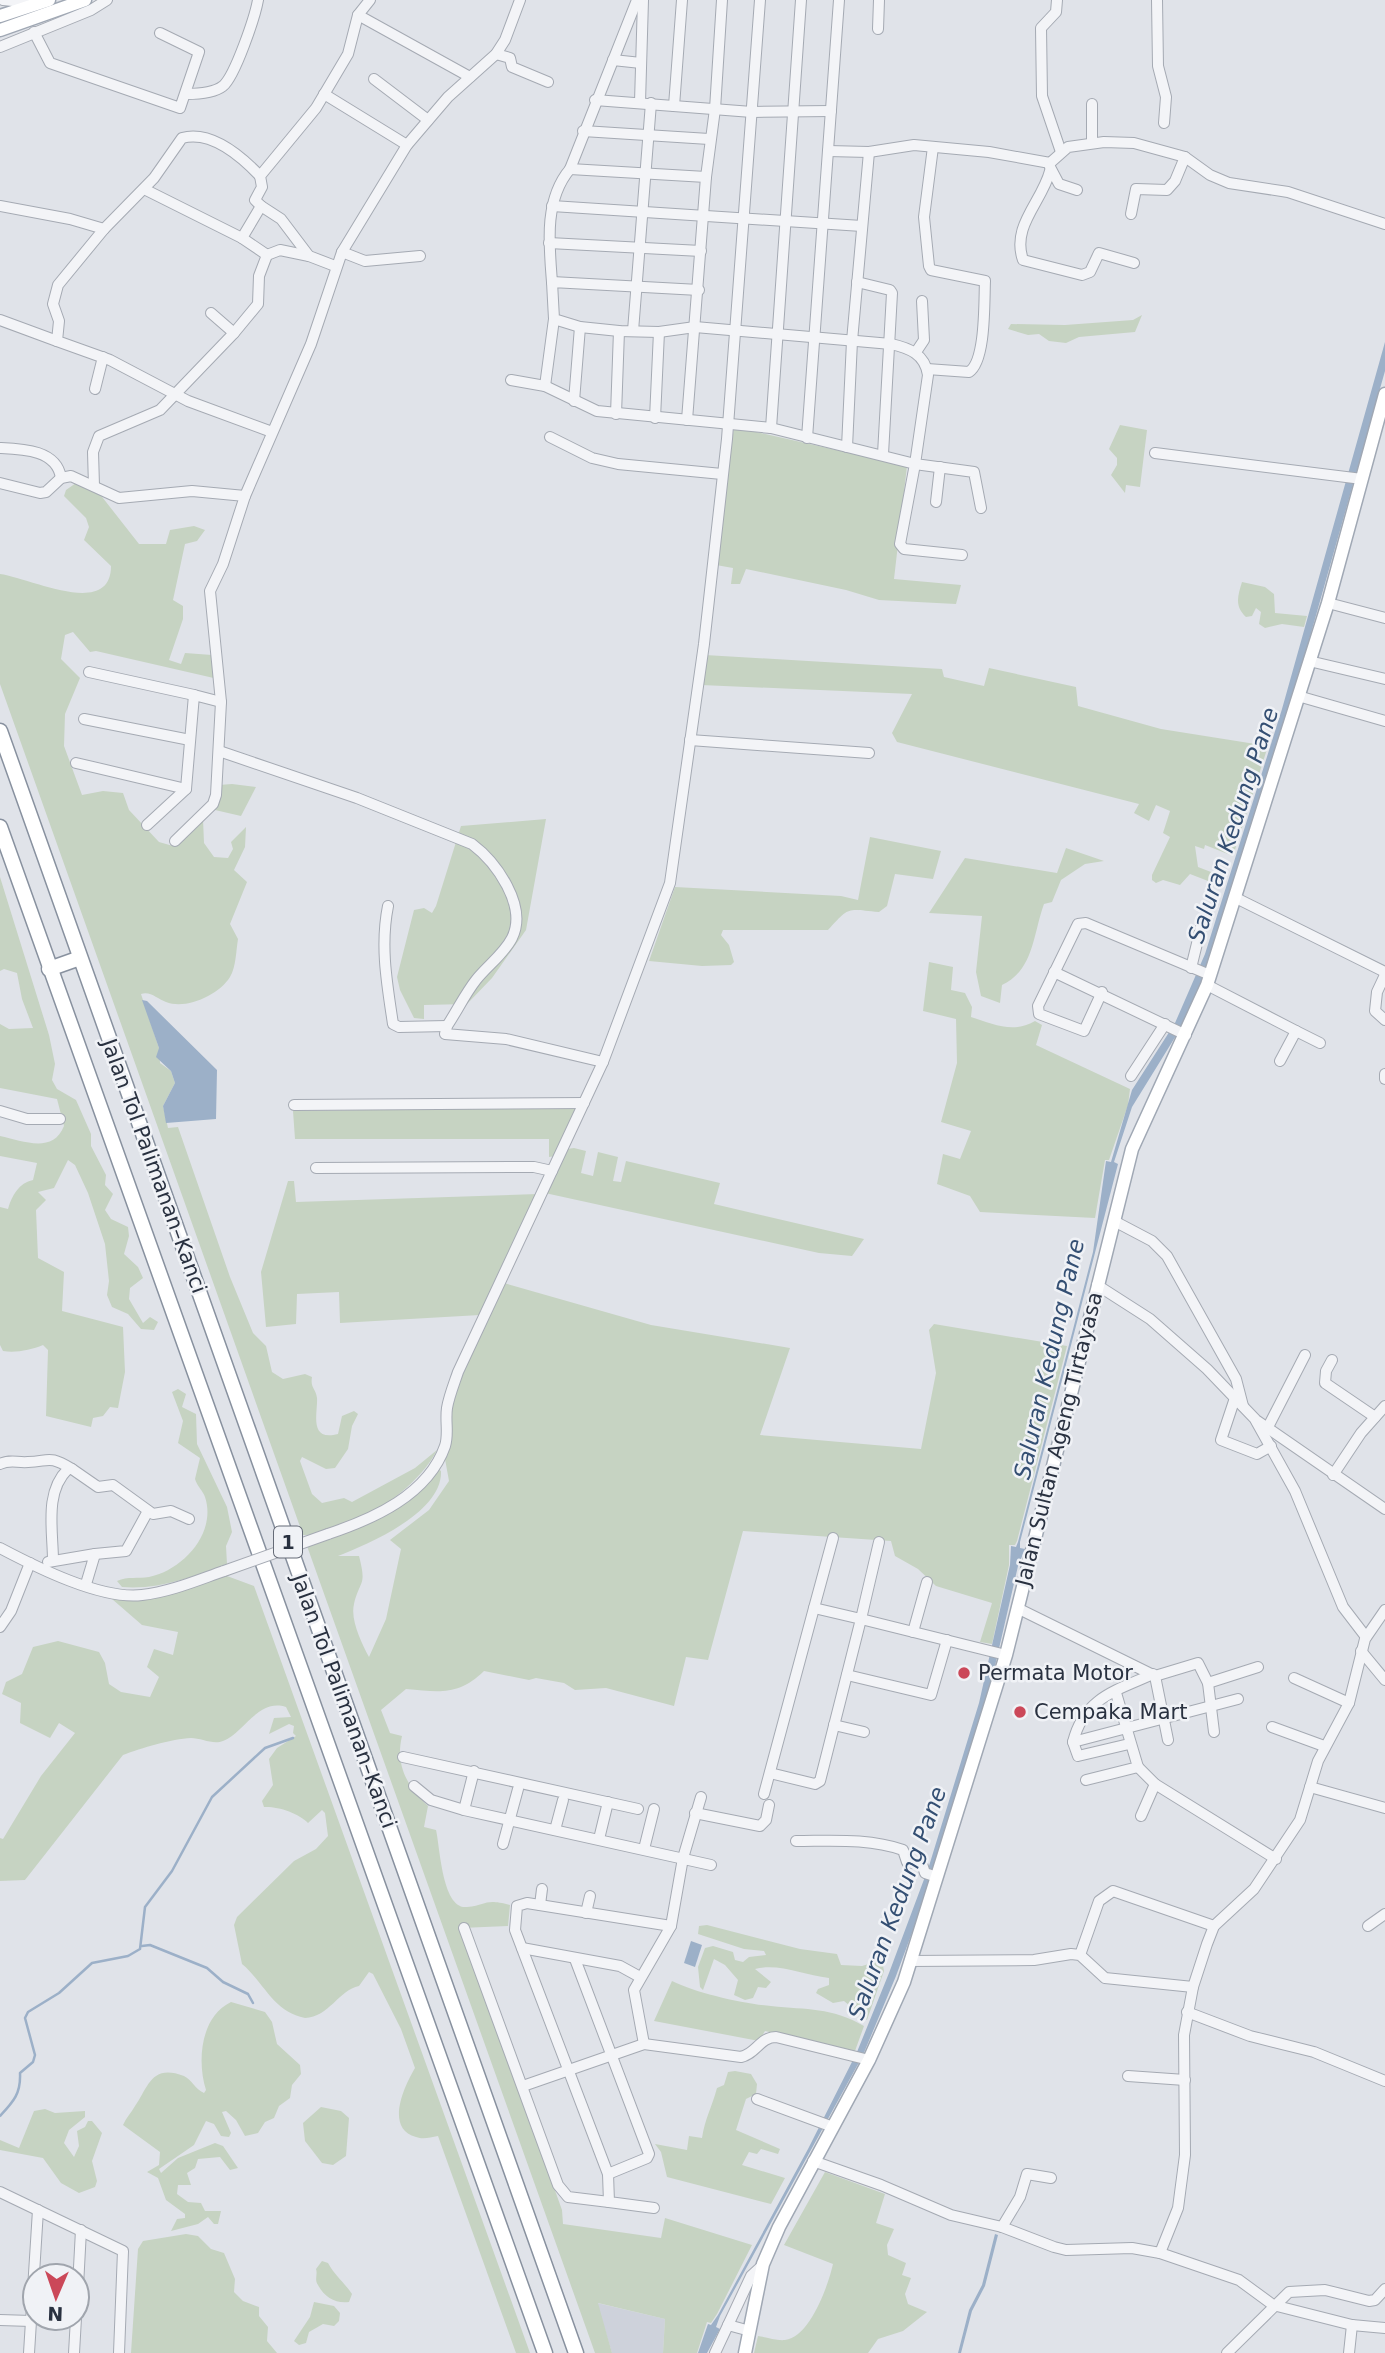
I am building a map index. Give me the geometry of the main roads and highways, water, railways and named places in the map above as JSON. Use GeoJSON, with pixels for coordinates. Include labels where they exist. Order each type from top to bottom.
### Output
{"type":"FeatureCollection","features":[{"type":"Feature","properties":{"kind":"highway","name":"Jalan Tol Palimanan–Kanci"},"geometry":{"type":"LineString","coordinates":[[0,731],[576,2353]]}},
{"type":"Feature","properties":{"kind":"highway","name":"Jalan Tol Palimanan–Kanci"},"geometry":{"type":"LineString","coordinates":[[0,827],[49,969],[231,1467],[544,2353]]}},
{"type":"Feature","properties":{"kind":"highway"},"geometry":{"type":"LineString","coordinates":[[49,969],[80,958]]}},
{"type":"Feature","properties":{"kind":"main road"},"geometry":{"type":"LineString","coordinates":[[0,30],[85,0]]}},
{"type":"Feature","properties":{"kind":"main road"},"geometry":{"type":"LineString","coordinates":[[0,16],[44,2]]}},
{"type":"Feature","properties":{"kind":"main road","name":"Jalan Sultan Ageng Tirtayasa"},"geometry":{"type":"LineString","coordinates":[[745,2353],[763,2264],[813,2161],[827,2124],[897,2002],[911,1961],[932,1875],[999,1653],[1017,1608],[1132,1149],[1208,978],[1236,898],[1328,603],[1385,394]]}},
{"type":"Feature","properties":{"kind":"water"},"geometry":{"type":"Polygon","coordinates":[[[1385,342],[1385,371],[1289,711],[1200,986],[1182,1026],[1132,1107],[1114,1162],[1118,1164],[1020,1542],[1020,1548],[1025,1549],[1018,1566],[986,1705],[936,1868],[863,2055],[720,2316],[716,2327],[720,2329],[707,2353],[698,2353],[708,2324],[711,2325],[718,2315],[857,2052],[929,1866],[979,1703],[1010,1565],[1011,1546],[1016,1547],[1018,1542],[1093,1252],[1106,1161],[1111,1162],[1132,1090],[1175,1023],[1205,954],[1282,709],[1385,342]]]}},
{"type":"Feature","properties":{"kind":"water"},"geometry":{"type":"Polygon","coordinates":[[[142,1000],[147,1001],[217,1070],[216,1119],[166,1123],[163,1106],[175,1083],[171,1071],[156,1057],[159,1048],[142,1000]]]}},
{"type":"Feature","properties":{"kind":"water"},"geometry":{"type":"Polygon","coordinates":[[[691,1941],[702,1945],[695,1967],[684,1963],[691,1941]]]}},
{"type":"Feature","properties":{"kind":"water"},"geometry":{"type":"Polygon","coordinates":[[[995,2234],[998,2235],[985,2286],[972,2311],[961,2353],[958,2353],[969,2310],[982,2285],[995,2234]]]}},
{"type":"Feature","properties":{"kind":"waterway"},"geometry":{"type":"LineString","coordinates":[[0,2116],[15,2097],[20,2073],[33,2062],[35,2055],[25,2018],[28,2012],[59,1993],[92,1963],[128,1956],[140,1949],[145,1907],[172,1871],[212,1797],[265,1748],[293,1738]]}},
{"type":"Feature","properties":{"kind":"waterway"},"geometry":{"type":"LineString","coordinates":[[142,1946],[150,1945],[207,1968],[223,1982],[248,1994],[253,2003]]}},
{"type":"Feature","properties":{"kind":"place","name":"Permata Motor"},"geometry":{"type":"Point","coordinates":[964,1673]}},
{"type":"Feature","properties":{"kind":"place","name":"Cempaka Mart"},"geometry":{"type":"Point","coordinates":[1020,1712]}},
{"type":"Feature","properties":{"kind":"water label","name":"Saluran Kedung Pane"},"geometry":{"type":"Point","coordinates":[1233,825]}},
{"type":"Feature","properties":{"kind":"water label","name":"Saluran Kedung Pane"},"geometry":{"type":"Point","coordinates":[1049,1359]}},
{"type":"Feature","properties":{"kind":"water label","name":"Saluran Kedung Pane"},"geometry":{"type":"Point","coordinates":[897,1903]}}]}
